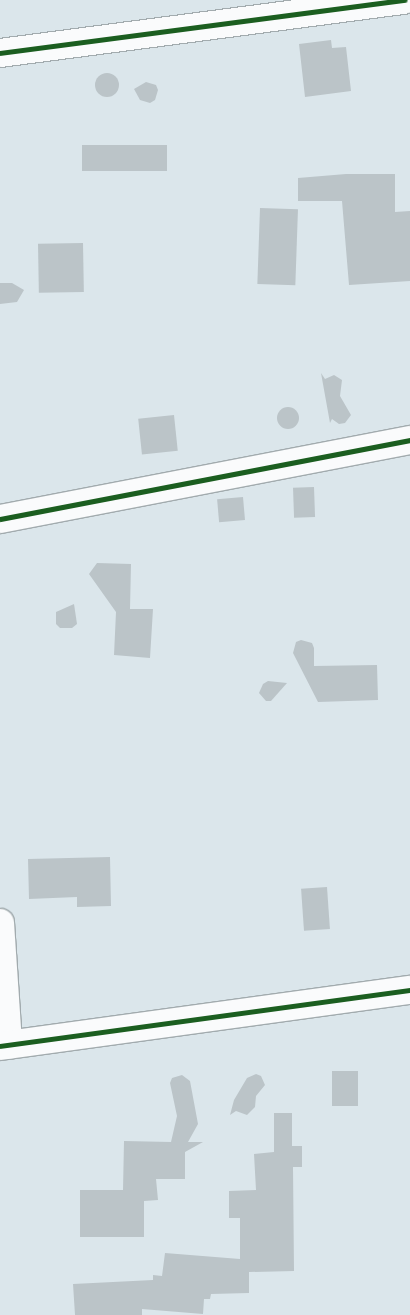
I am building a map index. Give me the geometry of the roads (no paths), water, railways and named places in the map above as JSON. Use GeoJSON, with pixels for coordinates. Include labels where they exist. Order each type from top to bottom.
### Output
{"type":"FeatureCollection","features":[{"type":"Feature","properties":{"kind":"street"},"geometry":{"type":"LineString","coordinates":[[0,53],[405,0]]}},
{"type":"Feature","properties":{"kind":"street"},"geometry":{"type":"LineString","coordinates":[[0,519],[410,440]]}},
{"type":"Feature","properties":{"kind":"street"},"geometry":{"type":"LineString","coordinates":[[0,923],[4,1045],[410,990]]}}]}
